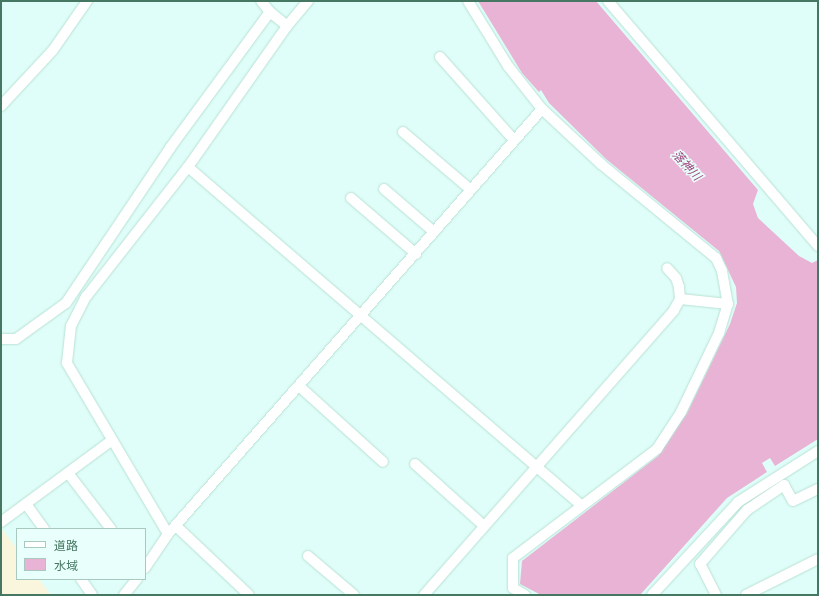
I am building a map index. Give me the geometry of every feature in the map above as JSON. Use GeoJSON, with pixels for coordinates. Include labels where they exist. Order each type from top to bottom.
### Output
{"type":"FeatureCollection","features":[{"type":"Feature","properties":{"kind":"street"},"geometry":{"type":"LineString","coordinates":[[1,106],[54,50],[86,1]]}},
{"type":"Feature","properties":{"kind":"street"},"geometry":{"type":"LineString","coordinates":[[261,1],[270,12],[287,26]]}},
{"type":"Feature","properties":{"kind":"street"},"geometry":{"type":"LineString","coordinates":[[168,534],[111,441],[68,363],[71,326],[86,297],[188,167],[287,26],[308,1]]}},
{"type":"Feature","properties":{"kind":"street"},"geometry":{"type":"LineString","coordinates":[[468,1],[508,66],[542,109],[601,164],[716,258],[727,290],[728,304],[719,333],[680,412],[657,449],[581,505],[513,558],[511,592],[525,595]]}},
{"type":"Feature","properties":{"kind":"street"},"geometry":{"type":"LineString","coordinates":[[608,1],[818,246]]}},
{"type":"Feature","properties":{"kind":"street"},"geometry":{"type":"LineString","coordinates":[[1,339],[16,339],[66,303],[170,148],[270,12]]}},
{"type":"Feature","properties":{"kind":"street"},"geometry":{"type":"LineString","coordinates":[[440,57],[514,140]]}},
{"type":"Feature","properties":{"kind":"street"},"geometry":{"type":"LineString","coordinates":[[146,567],[168,534],[361,317],[542,109]]}},
{"type":"Feature","properties":{"kind":"street"},"geometry":{"type":"LineString","coordinates":[[403,132],[471,190]]}},
{"type":"Feature","properties":{"kind":"street"},"geometry":{"type":"LineString","coordinates":[[188,167],[534,468],[581,505]]}},
{"type":"Feature","properties":{"kind":"street"},"geometry":{"type":"LineString","coordinates":[[384,189],[434,232]]}},
{"type":"Feature","properties":{"kind":"street"},"geometry":{"type":"LineString","coordinates":[[351,198],[416,254]]}},
{"type":"Feature","properties":{"kind":"street"},"geometry":{"type":"LineString","coordinates":[[424,595],[674,310],[680,299],[676,278],[667,268]]}},
{"type":"Feature","properties":{"kind":"street"},"geometry":{"type":"LineString","coordinates":[[680,299],[728,304]]}},
{"type":"Feature","properties":{"kind":"street"},"geometry":{"type":"LineString","coordinates":[[299,386],[383,462]]}},
{"type":"Feature","properties":{"kind":"street"},"geometry":{"type":"LineString","coordinates":[[1,522],[111,441]]}},
{"type":"Feature","properties":{"kind":"street"},"geometry":{"type":"LineString","coordinates":[[652,595],[738,502],[818,451]]}},
{"type":"Feature","properties":{"kind":"street"},"geometry":{"type":"LineString","coordinates":[[415,464],[484,526]]}},
{"type":"Feature","properties":{"kind":"street"},"geometry":{"type":"LineString","coordinates":[[68,473],[110,528]]}},
{"type":"Feature","properties":{"kind":"street"},"geometry":{"type":"LineString","coordinates":[[716,595],[700,564],[747,510],[784,486],[793,501],[818,489]]}},
{"type":"Feature","properties":{"kind":"street"},"geometry":{"type":"LineString","coordinates":[[26,504],[43,528]]}},
{"type":"Feature","properties":{"kind":"street"},"geometry":{"type":"LineString","coordinates":[[176,526],[249,595]]}},
{"type":"Feature","properties":{"kind":"street"},"geometry":{"type":"LineString","coordinates":[[308,556],[354,595]]}},
{"type":"Feature","properties":{"kind":"street"},"geometry":{"type":"LineString","coordinates":[[746,595],[818,559]]}},
{"type":"Feature","properties":{"kind":"street"},"geometry":{"type":"LineString","coordinates":[[82,580],[92,595]]}},
{"type":"Feature","properties":{"kind":"street"},"geometry":{"type":"LineString","coordinates":[[124,595],[136,580]]}},
{"type":"Feature","properties":{"kind":"shaded area"},"geometry":{"type":"Polygon","coordinates":[[[1,528],[16,548],[16,580],[40,580],[51,595],[1,595],[1,528]]]}},
{"type":"Feature","properties":{"kind":"water","name":"落神川"},"geometry":{"type":"Polygon","coordinates":[[[478,1],[596,1],[758,190],[753,204],[758,218],[799,256],[812,263],[818,260],[818,439],[775,466],[770,458],[762,463],[767,472],[727,498],[640,595],[541,595],[520,584],[522,561],[658,456],[687,413],[730,324],[737,303],[736,287],[719,251],[606,159],[549,103],[541,90],[539,92],[522,73],[478,1]]]}}]}
